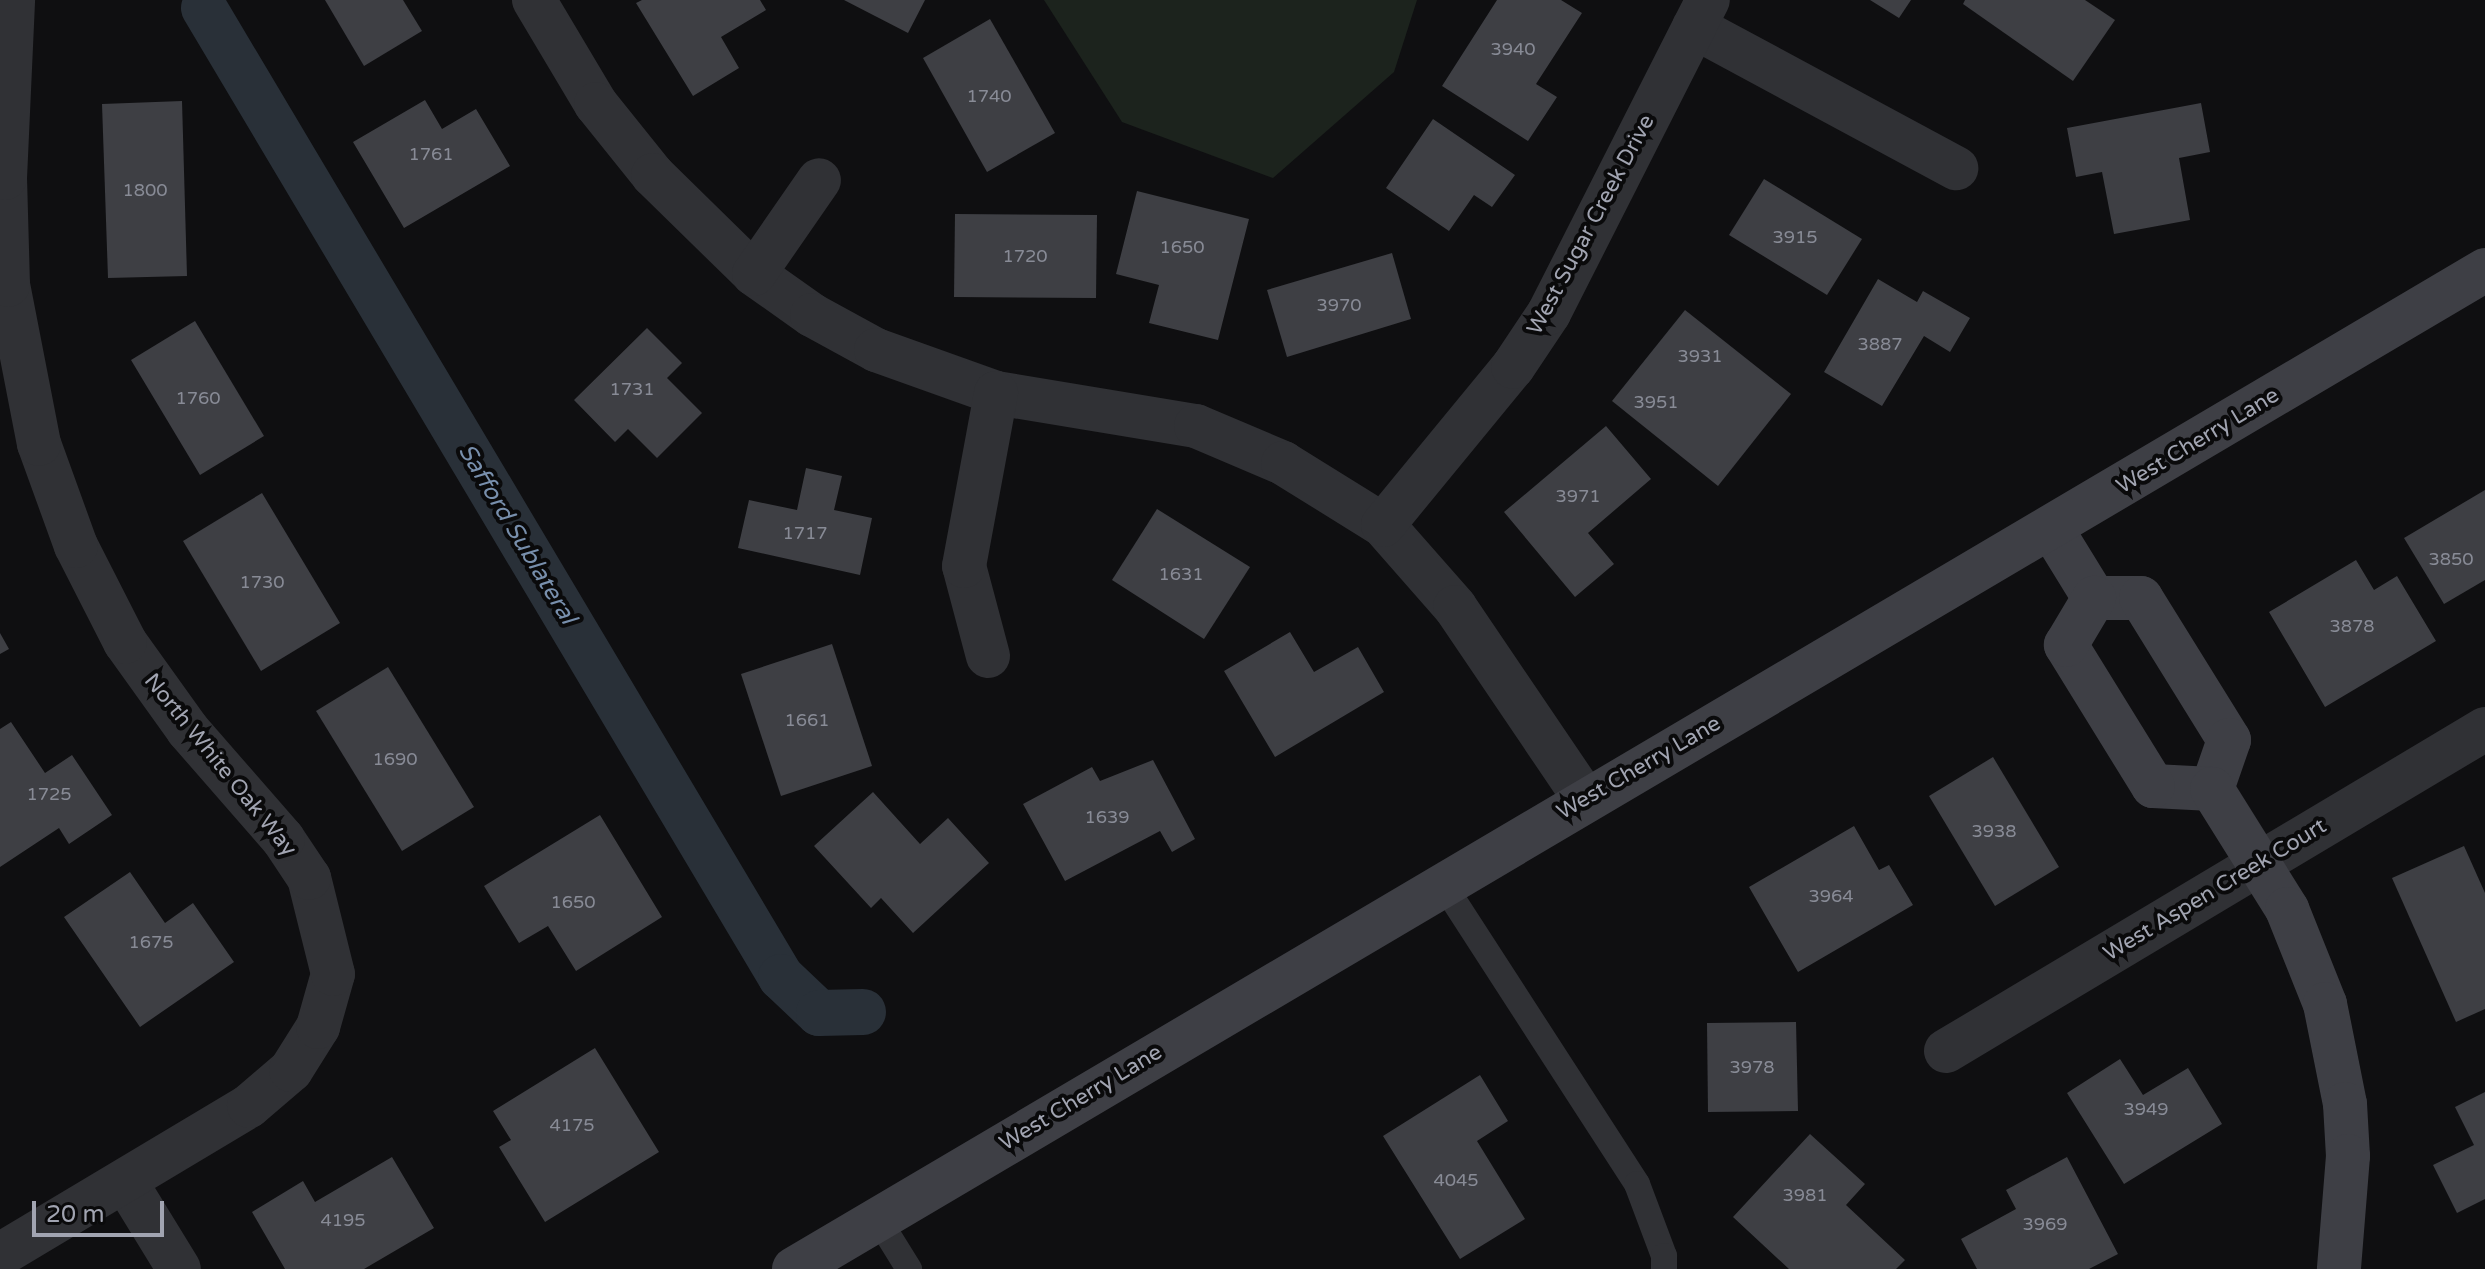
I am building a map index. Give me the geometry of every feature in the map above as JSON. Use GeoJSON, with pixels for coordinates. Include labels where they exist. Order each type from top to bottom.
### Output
{"type":"FeatureCollection","features":[{"type":"Feature","properties":{"kind":"main road","name":"West Cherry Lane"},"geometry":{"type":"LineString","coordinates":[[794,1269],[2485,270]]}},
{"type":"Feature","properties":{"kind":"main road"},"geometry":{"type":"LineString","coordinates":[[2051,528],[2094,598]]}},
{"type":"Feature","properties":{"kind":"main road"},"geometry":{"type":"LineString","coordinates":[[2094,598],[2066,645],[2153,786],[2212,789]]}},
{"type":"Feature","properties":{"kind":"main road"},"geometry":{"type":"LineString","coordinates":[[2094,598],[2141,598],[2229,740],[2212,789]]}},
{"type":"Feature","properties":{"kind":"main road"},"geometry":{"type":"LineString","coordinates":[[2212,789],[2260,863],[2308,956],[2337,1054],[2348,1156],[2339,1269]]}},
{"type":"Feature","properties":{"kind":"street","name":"North White Oak Way"},"geometry":{"type":"LineString","coordinates":[[13,0],[5,178],[8,285],[39,444],[76,546],[125,642],[171,709],[283,839],[309,878],[333,974],[318,1027],[291,1070],[249,1106],[125,1181]]}},
{"type":"Feature","properties":{"kind":"street"},"geometry":{"type":"LineString","coordinates":[[534,0],[596,104],[653,175],[754,274],[812,315],[876,350],[996,393],[1196,426],[1283,463],[1383,525],[1455,607],[1585,799]]}},
{"type":"Feature","properties":{"kind":"street","name":"West Sugar Creek Drive"},"geometry":{"type":"LineString","coordinates":[[1383,525],[1513,367],[1549,313],[1701,14],[1956,168]]}},
{"type":"Feature","properties":{"kind":"street"},"geometry":{"type":"LineString","coordinates":[[754,274],[819,180]]}},
{"type":"Feature","properties":{"kind":"street"},"geometry":{"type":"LineString","coordinates":[[988,656],[964,566],[996,393]]}},
{"type":"Feature","properties":{"kind":"street","name":"West Aspen Creek Court"},"geometry":{"type":"LineString","coordinates":[[1946,1051],[2485,729]]}},
{"type":"Feature","properties":{"kind":"street"},"geometry":{"type":"LineString","coordinates":[[0,1255],[125,1181],[179,1269]]}},
{"type":"Feature","properties":{"kind":"lane"},"geometry":{"type":"LineString","coordinates":[[1443,884],[1637,1184],[1664,1256],[1664,1269]]}},
{"type":"Feature","properties":{"kind":"lane"},"geometry":{"type":"LineString","coordinates":[[878,1219],[909,1269]]}},
{"type":"Feature","properties":{"kind":"shaded area"},"geometry":{"type":"Polygon","coordinates":[[[1044,0],[1417,0],[1394,72],[1273,178],[1122,122],[1044,0]]]}},
{"type":"Feature","properties":{"kind":"building"},"geometry":{"type":"Polygon","coordinates":[[[325,0],[403,0],[422,31],[364,66],[325,0]]]}},
{"type":"Feature","properties":{"kind":"building"},"geometry":{"type":"Polygon","coordinates":[[[642,0],[760,0],[766,10],[721,37],[739,68],[693,96],[636,3],[642,0]]]}},
{"type":"Feature","properties":{"kind":"building"},"geometry":{"type":"Polygon","coordinates":[[[844,0],[925,0],[908,33],[844,0]]]}},
{"type":"Feature","properties":{"kind":"building"},"geometry":{"type":"Polygon","coordinates":[[[1497,0],[1561,0],[1582,13],[1536,84],[1557,97],[1528,141],[1442,86],[1497,0]]]}},
{"type":"Feature","properties":{"kind":"building"},"geometry":{"type":"Polygon","coordinates":[[[1870,0],[1911,0],[1899,18],[1870,0]]]}},
{"type":"Feature","properties":{"kind":"building"},"geometry":{"type":"Polygon","coordinates":[[[1965,0],[2085,0],[2115,20],[2073,81],[1963,4],[1965,0]]]}},
{"type":"Feature","properties":{"kind":"building"},"geometry":{"type":"Polygon","coordinates":[[[990,19],[1055,133],[987,172],[923,58],[990,19]]]}},
{"type":"Feature","properties":{"kind":"building"},"geometry":{"type":"Polygon","coordinates":[[[425,100],[442,129],[476,109],[510,166],[404,228],[353,142],[425,100]]]}},
{"type":"Feature","properties":{"kind":"building"},"geometry":{"type":"Polygon","coordinates":[[[182,101],[187,276],[108,278],[102,104],[182,101]]]}},
{"type":"Feature","properties":{"kind":"building"},"geometry":{"type":"Polygon","coordinates":[[[2201,103],[2210,152],[2179,158],[2190,220],[2114,234],[2102,172],[2076,177],[2067,128],[2201,103]]]}},
{"type":"Feature","properties":{"kind":"building"},"geometry":{"type":"Polygon","coordinates":[[[1433,119],[1515,175],[1492,207],[1474,195],[1449,231],[1386,188],[1433,119]]]}},
{"type":"Feature","properties":{"kind":"building"},"geometry":{"type":"Polygon","coordinates":[[[1764,179],[1862,239],[1827,295],[1729,235],[1764,179]]]}},
{"type":"Feature","properties":{"kind":"building"},"geometry":{"type":"Polygon","coordinates":[[[1137,191],[1249,219],[1218,340],[1149,323],[1159,285],[1116,274],[1137,191]]]}},
{"type":"Feature","properties":{"kind":"building"},"geometry":{"type":"Polygon","coordinates":[[[955,214],[1097,215],[1096,298],[954,297],[955,214]]]}},
{"type":"Feature","properties":{"kind":"building"},"geometry":{"type":"Polygon","coordinates":[[[1392,253],[1411,319],[1287,357],[1267,290],[1392,253]]]}},
{"type":"Feature","properties":{"kind":"building"},"geometry":{"type":"Polygon","coordinates":[[[1878,279],[1917,302],[1923,291],[1970,318],[1950,352],[1924,336],[1882,406],[1824,372],[1878,279]]]}},
{"type":"Feature","properties":{"kind":"building"},"geometry":{"type":"Polygon","coordinates":[[[1685,310],[1791,394],[1718,486],[1612,401],[1685,310]]]}},
{"type":"Feature","properties":{"kind":"building"},"geometry":{"type":"Polygon","coordinates":[[[195,321],[264,436],[200,475],[131,360],[195,321]]]}},
{"type":"Feature","properties":{"kind":"building"},"geometry":{"type":"Polygon","coordinates":[[[647,328],[682,363],[667,378],[702,413],[657,458],[628,429],[615,442],[574,400],[647,328]]]}},
{"type":"Feature","properties":{"kind":"building"},"geometry":{"type":"Polygon","coordinates":[[[1606,426],[1651,479],[1588,533],[1614,564],[1575,597],[1504,512],[1606,426]]]}},
{"type":"Feature","properties":{"kind":"building"},"geometry":{"type":"Polygon","coordinates":[[[806,468],[842,476],[834,510],[872,518],[860,575],[738,548],[749,500],[797,510],[806,468]]]}},
{"type":"Feature","properties":{"kind":"building"},"geometry":{"type":"Polygon","coordinates":[[[2485,490],[2485,580],[2444,604],[2404,538],[2485,490]]]}},
{"type":"Feature","properties":{"kind":"building"},"geometry":{"type":"Polygon","coordinates":[[[262,493],[340,623],[261,671],[183,541],[262,493]]]}},
{"type":"Feature","properties":{"kind":"building"},"geometry":{"type":"Polygon","coordinates":[[[1157,509],[1250,567],[1204,639],[1112,580],[1157,509]]]}},
{"type":"Feature","properties":{"kind":"building"},"geometry":{"type":"Polygon","coordinates":[[[2356,560],[2374,590],[2397,576],[2436,641],[2325,707],[2269,612],[2356,560]]]}},
{"type":"Feature","properties":{"kind":"building"},"geometry":{"type":"Polygon","coordinates":[[[1290,632],[1314,672],[1358,647],[1384,692],[1275,757],[1224,671],[1290,632]]]}},
{"type":"Feature","properties":{"kind":"building"},"geometry":{"type":"Polygon","coordinates":[[[0,633],[9,649],[0,654],[0,633]]]}},
{"type":"Feature","properties":{"kind":"building"},"geometry":{"type":"Polygon","coordinates":[[[832,644],[872,766],[781,796],[741,674],[832,644]]]}},
{"type":"Feature","properties":{"kind":"building"},"geometry":{"type":"Polygon","coordinates":[[[388,667],[474,807],[402,851],[316,711],[388,667]]]}},
{"type":"Feature","properties":{"kind":"building"},"geometry":{"type":"Polygon","coordinates":[[[11,722],[45,773],[72,755],[112,815],[69,844],[59,828],[0,867],[0,729],[11,722]]]}},
{"type":"Feature","properties":{"kind":"building"},"geometry":{"type":"Polygon","coordinates":[[[1993,757],[2059,867],[1995,906],[1929,796],[1993,757]]]}},
{"type":"Feature","properties":{"kind":"building"},"geometry":{"type":"Polygon","coordinates":[[[1153,760],[1195,839],[1172,852],[1160,831],[1065,881],[1023,804],[1092,767],[1100,781],[1153,760]]]}},
{"type":"Feature","properties":{"kind":"building"},"geometry":{"type":"Polygon","coordinates":[[[873,792],[920,844],[948,818],[989,863],[913,933],[881,898],[871,908],[814,846],[873,792]]]}},
{"type":"Feature","properties":{"kind":"building"},"geometry":{"type":"Polygon","coordinates":[[[600,815],[662,917],[576,971],[548,926],[519,943],[484,886],[600,815]]]}},
{"type":"Feature","properties":{"kind":"building"},"geometry":{"type":"Polygon","coordinates":[[[1854,826],[1879,870],[1889,865],[1913,905],[1798,972],[1749,887],[1854,826]]]}},
{"type":"Feature","properties":{"kind":"building"},"geometry":{"type":"Polygon","coordinates":[[[2464,846],[2485,893],[2485,1009],[2456,1022],[2392,878],[2464,846]]]}},
{"type":"Feature","properties":{"kind":"building"},"geometry":{"type":"Polygon","coordinates":[[[130,872],[165,923],[193,903],[234,962],[140,1027],[64,917],[130,872]]]}},
{"type":"Feature","properties":{"kind":"building"},"geometry":{"type":"Polygon","coordinates":[[[1796,1022],[1798,1111],[1708,1112],[1707,1023],[1796,1022]]]}},
{"type":"Feature","properties":{"kind":"building"},"geometry":{"type":"Polygon","coordinates":[[[595,1048],[659,1152],[545,1222],[499,1147],[511,1140],[493,1111],[595,1048]]]}},
{"type":"Feature","properties":{"kind":"building"},"geometry":{"type":"Polygon","coordinates":[[[2120,1059],[2143,1095],[2188,1068],[2222,1124],[2124,1184],[2067,1093],[2120,1059]]]}},
{"type":"Feature","properties":{"kind":"building"},"geometry":{"type":"Polygon","coordinates":[[[1480,1075],[1508,1121],[1477,1141],[1525,1219],[1460,1259],[1383,1136],[1480,1075]]]}},
{"type":"Feature","properties":{"kind":"building"},"geometry":{"type":"Polygon","coordinates":[[[2485,1092],[2485,1199],[2457,1213],[2433,1165],[2474,1145],[2455,1107],[2485,1092]]]}},
{"type":"Feature","properties":{"kind":"building"},"geometry":{"type":"Polygon","coordinates":[[[1810,1134],[1865,1184],[1846,1205],[1905,1260],[1896,1269],[1789,1269],[1733,1217],[1810,1134]]]}},
{"type":"Feature","properties":{"kind":"building"},"geometry":{"type":"Polygon","coordinates":[[[392,1157],[434,1228],[364,1269],[285,1269],[252,1212],[303,1181],[315,1202],[392,1157]]]}},
{"type":"Feature","properties":{"kind":"building"},"geometry":{"type":"Polygon","coordinates":[[[2067,1157],[2118,1254],[2089,1269],[1977,1269],[1961,1239],[2016,1209],[2006,1190],[2067,1157]]]}},
{"type":"Feature","properties":{"kind":"waterway","name":"Safford Sublateral"},"geometry":{"type":"LineString","coordinates":[[204,8],[781,977],[819,1013],[863,1012]]}}]}
